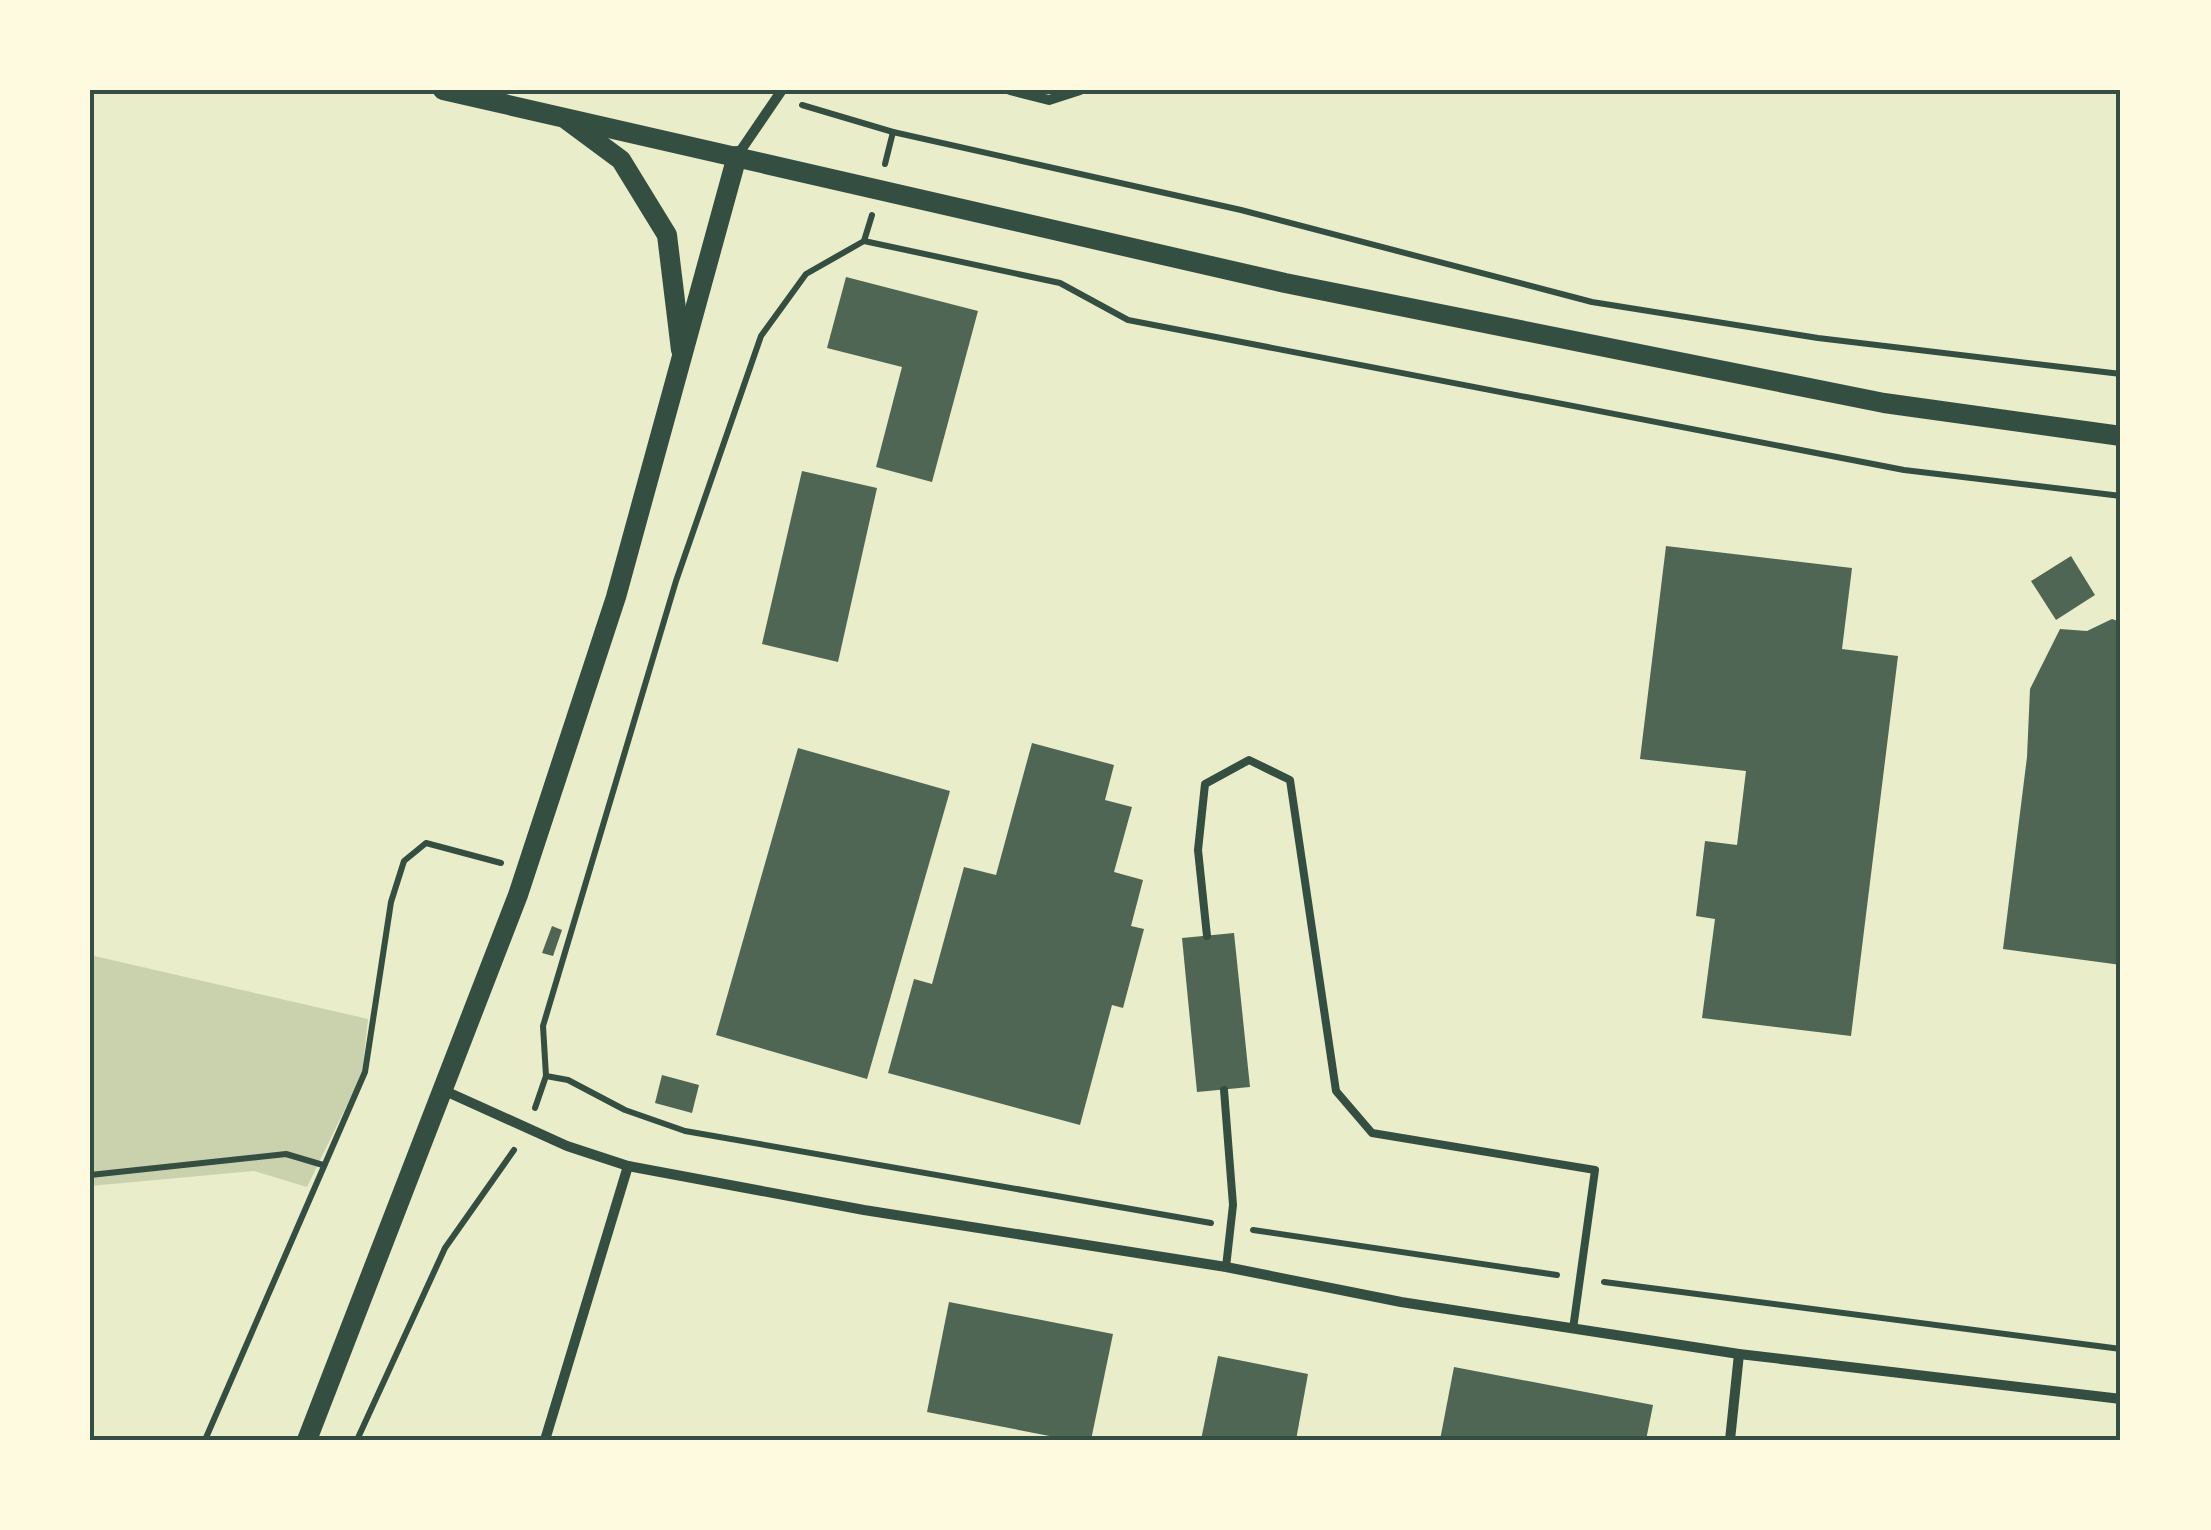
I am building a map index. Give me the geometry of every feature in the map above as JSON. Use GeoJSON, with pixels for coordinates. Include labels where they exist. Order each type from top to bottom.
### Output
{"type":"FeatureCollection","features":[{"type":"Feature","properties":{"kind":"main road"},"geometry":{"type":"LineString","coordinates":[[443,90],[1284,283],[1864,399],[2121,436]]}},
{"type":"Feature","properties":{"kind":"main road"},"geometry":{"type":"LineString","coordinates":[[558,114],[621,160],[668,235],[682,362]]}},
{"type":"Feature","properties":{"kind":"main road"},"geometry":{"type":"LineString","coordinates":[[307,1440],[526,869],[616,597],[737,156]]}},
{"type":"Feature","properties":{"kind":"street"},"geometry":{"type":"LineString","coordinates":[[1010,90],[1049,100],[1080,90]]}},
{"type":"Feature","properties":{"kind":"street"},"geometry":{"type":"LineString","coordinates":[[737,156],[778,93]]}},
{"type":"Feature","properties":{"kind":"street"},"geometry":{"type":"LineString","coordinates":[[443,1090],[567,1146],[628,1166],[928,1221],[1572,1329],[1738,1354],[2121,1400]]}},
{"type":"Feature","properties":{"kind":"street"},"geometry":{"type":"LineString","coordinates":[[545,1440],[628,1166]]}},
{"type":"Feature","properties":{"kind":"street"},"geometry":{"type":"LineString","coordinates":[[1730,1440],[1738,1354]]}},
{"type":"Feature","properties":{"kind":"lane"},"geometry":{"type":"LineString","coordinates":[[1207,936],[1198,850],[1205,784],[1249,760],[1290,780],[1336,1090],[1372,1133],[1595,1170],[1572,1329]]}},
{"type":"Feature","properties":{"kind":"lane"},"geometry":{"type":"LineString","coordinates":[[1224,1090],[1232,1205],[1226,1268]]}},
{"type":"Feature","properties":{"kind":"path"},"geometry":{"type":"LineString","coordinates":[[778,93],[893,132],[1242,210],[1592,302],[1818,338],[2121,374]]}},
{"type":"Feature","properties":{"kind":"path"},"geometry":{"type":"LineString","coordinates":[[864,241],[893,132]]}},
{"type":"Feature","properties":{"kind":"path"},"geometry":{"type":"LineString","coordinates":[[357,1440],[445,1248],[527,1129],[546,1076],[543,1026],[676,581],[762,336],[806,274],[864,241],[1060,284],[1128,320],[1904,470],[2121,496]]}},
{"type":"Feature","properties":{"kind":"path"},"geometry":{"type":"LineString","coordinates":[[205,1440],[364,1072],[391,902],[404,861],[426,843],[526,869]]}},
{"type":"Feature","properties":{"kind":"path"},"geometry":{"type":"LineString","coordinates":[[546,1076],[568,1080],[625,1110],[685,1132],[1230,1227],[1580,1279],[2121,1349]]}},
{"type":"Feature","properties":{"kind":"path"},"geometry":{"type":"LineString","coordinates":[[90,1175],[286,1154],[323,1164]]}},
{"type":"Feature","properties":{"kind":"green space"},"geometry":{"type":"Polygon","coordinates":[[[90,955],[368,1019],[362,1074],[307,1187],[254,1171],[90,1186],[90,955]]]}},
{"type":"Feature","properties":{"kind":"building"},"geometry":{"type":"Polygon","coordinates":[[[846,277],[978,311],[932,482],[876,467],[902,367],[827,348],[846,277]]]}},
{"type":"Feature","properties":{"kind":"building"},"geometry":{"type":"Polygon","coordinates":[[[802,471],[877,488],[838,662],[762,644],[802,471]]]}},
{"type":"Feature","properties":{"kind":"building"},"geometry":{"type":"Polygon","coordinates":[[[1666,546],[1852,568],[1842,649],[1898,656],[1851,1036],[1702,1018],[1715,919],[1696,916],[1705,841],[1737,845],[1746,771],[1640,759],[1666,546]]]}},
{"type":"Feature","properties":{"kind":"building"},"geometry":{"type":"Polygon","coordinates":[[[2071,556],[2095,595],[2056,620],[2031,581],[2071,556]]]}},
{"type":"Feature","properties":{"kind":"building"},"geometry":{"type":"Polygon","coordinates":[[[2112,619],[2121,622],[2121,965],[2003,949],[2027,757],[2030,689],[2060,629],[2087,631],[2112,619]]]}},
{"type":"Feature","properties":{"kind":"building"},"geometry":{"type":"Polygon","coordinates":[[[1032,743],[1114,765],[1105,800],[1132,807],[1114,872],[1143,880],[1131,926],[1144,929],[1123,1008],[1112,1005],[1080,1125],[888,1073],[914,979],[932,984],[964,867],[996,875],[1032,743]]]}},
{"type":"Feature","properties":{"kind":"building"},"geometry":{"type":"Polygon","coordinates":[[[798,748],[950,791],[867,1079],[716,1035],[798,748]]]}},
{"type":"Feature","properties":{"kind":"building"},"geometry":{"type":"Polygon","coordinates":[[[552,926],[562,930],[553,956],[542,953],[552,926]]]}},
{"type":"Feature","properties":{"kind":"building"},"geometry":{"type":"Polygon","coordinates":[[[1234,933],[1250,1087],[1197,1092],[1182,938],[1234,933]]]}},
{"type":"Feature","properties":{"kind":"building"},"geometry":{"type":"Polygon","coordinates":[[[662,1075],[699,1085],[692,1113],[655,1103],[662,1075]]]}},
{"type":"Feature","properties":{"kind":"building"},"geometry":{"type":"Polygon","coordinates":[[[949,1302],[1113,1334],[1091,1440],[1070,1440],[927,1412],[949,1302]]]}},
{"type":"Feature","properties":{"kind":"building"},"geometry":{"type":"Polygon","coordinates":[[[1218,1356],[1308,1374],[1296,1440],[1201,1440],[1218,1356]]]}},
{"type":"Feature","properties":{"kind":"building"},"geometry":{"type":"Polygon","coordinates":[[[1454,1367],[1653,1405],[1646,1440],[1440,1440],[1454,1367]]]}}]}
